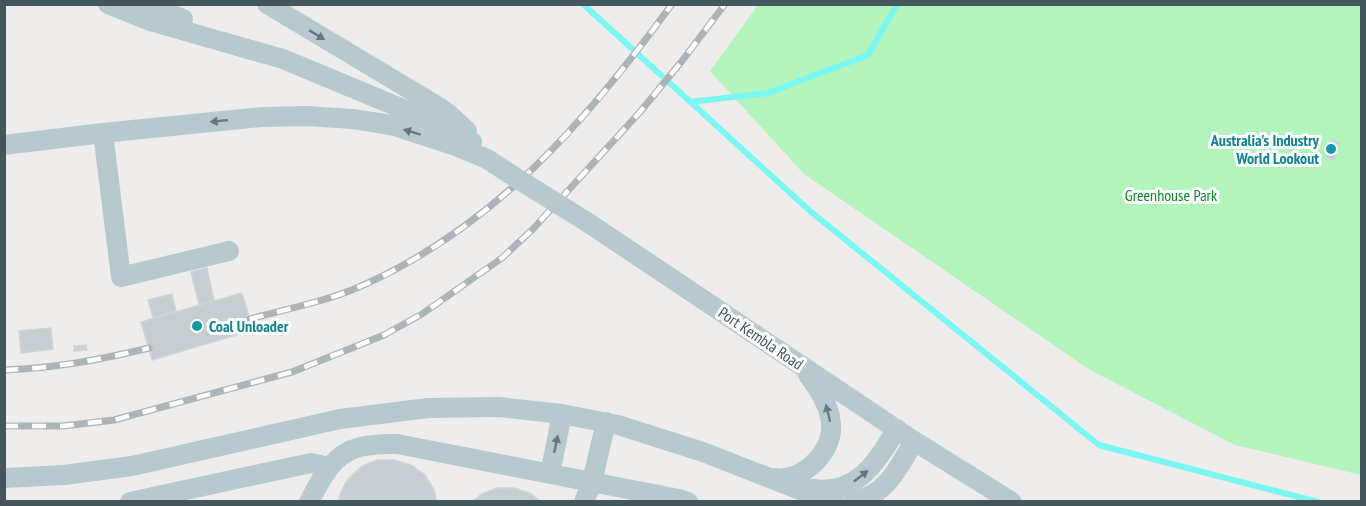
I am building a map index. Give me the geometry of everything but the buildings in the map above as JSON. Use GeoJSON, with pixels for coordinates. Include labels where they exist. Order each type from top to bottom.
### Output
{"type":"FeatureCollection","features":[{"type":"Feature","properties":{"kind":"street"},"geometry":{"type":"LineString","coordinates":[[108,4],[150,11],[283,59],[439,124],[483,152]]}},
{"type":"Feature","properties":{"kind":"street"},"geometry":{"type":"LineString","coordinates":[[267,4],[439,107],[463,126],[483,152]]}},
{"type":"Feature","properties":{"kind":"street"},"geometry":{"type":"LineString","coordinates":[[4,145],[261,117],[307,116],[353,118],[391,126],[483,152]]}},
{"type":"Feature","properties":{"kind":"street"},"geometry":{"type":"LineString","coordinates":[[103,133],[122,277],[229,251]]}},
{"type":"Feature","properties":{"kind":"street"},"geometry":{"type":"LineString","coordinates":[[4,159],[69,137]]}},
{"type":"Feature","properties":{"kind":"street","name":"Port Kembla Road"},"geometry":{"type":"LineString","coordinates":[[483,152],[510,174],[590,224],[914,441],[1012,501]]}},
{"type":"Feature","properties":{"kind":"street"},"geometry":{"type":"LineString","coordinates":[[770,477],[782,479],[795,477],[810,467],[824,452],[830,436],[831,421],[826,402],[799,364]]}},
{"type":"Feature","properties":{"kind":"street"},"geometry":{"type":"LineString","coordinates":[[4,478],[64,475],[132,466],[340,419],[428,408],[471,407],[519,409],[606,422],[703,452],[826,500]]}},
{"type":"Feature","properties":{"kind":"street"},"geometry":{"type":"LineString","coordinates":[[550,474],[562,414]]}},
{"type":"Feature","properties":{"kind":"street"},"geometry":{"type":"LineString","coordinates":[[584,501],[592,482],[606,422]]}},
{"type":"Feature","properties":{"kind":"street"},"geometry":{"type":"LineString","coordinates":[[770,477],[816,489],[846,485],[859,478],[873,465],[897,429]]}},
{"type":"Feature","properties":{"kind":"street"},"geometry":{"type":"LineString","coordinates":[[853,501],[871,495],[886,484],[899,468],[914,441]]}},
{"type":"Feature","properties":{"kind":"street"},"geometry":{"type":"LineString","coordinates":[[309,501],[324,474],[337,458],[361,447],[397,444],[688,501]]}},
{"type":"Feature","properties":{"kind":"street"},"geometry":{"type":"LineString","coordinates":[[130,501],[311,464],[329,467]]}},
{"type":"Feature","properties":{"kind":"green space","name":"Greenhouse Park"},"geometry":{"type":"Polygon","coordinates":[[[758,5],[1361,5],[1361,475],[1235,445],[1090,370],[804,174],[710,71],[758,5]]]}},
{"type":"Feature","properties":{"kind":"waterway"},"geometry":{"type":"LineString","coordinates":[[583,4],[810,211],[1099,445],[1318,502]]}},
{"type":"Feature","properties":{"kind":"waterway"},"geometry":{"type":"LineString","coordinates":[[690,102],[768,93],[868,55],[897,4]]}},
{"type":"Feature","properties":{"kind":"railway"},"geometry":{"type":"LineString","coordinates":[[250,319],[319,301],[359,287],[408,263],[453,234],[495,202],[571,129],[640,47],[672,4]]}},
{"type":"Feature","properties":{"kind":"railway"},"geometry":{"type":"LineString","coordinates":[[4,426],[63,426],[114,420],[292,372],[384,335],[422,314],[502,258],[532,230],[640,112],[725,4]]}},
{"type":"Feature","properties":{"kind":"railway"},"geometry":{"type":"LineString","coordinates":[[4,370],[77,363],[149,348]]}},
{"type":"Feature","properties":{"kind":"place","name":"Australia's Industry World Lookout"},"geometry":{"type":"Point","coordinates":[1331,149]}},
{"type":"Feature","properties":{"kind":"place","name":"Coal Unloader"},"geometry":{"type":"Point","coordinates":[197,326]}}]}
